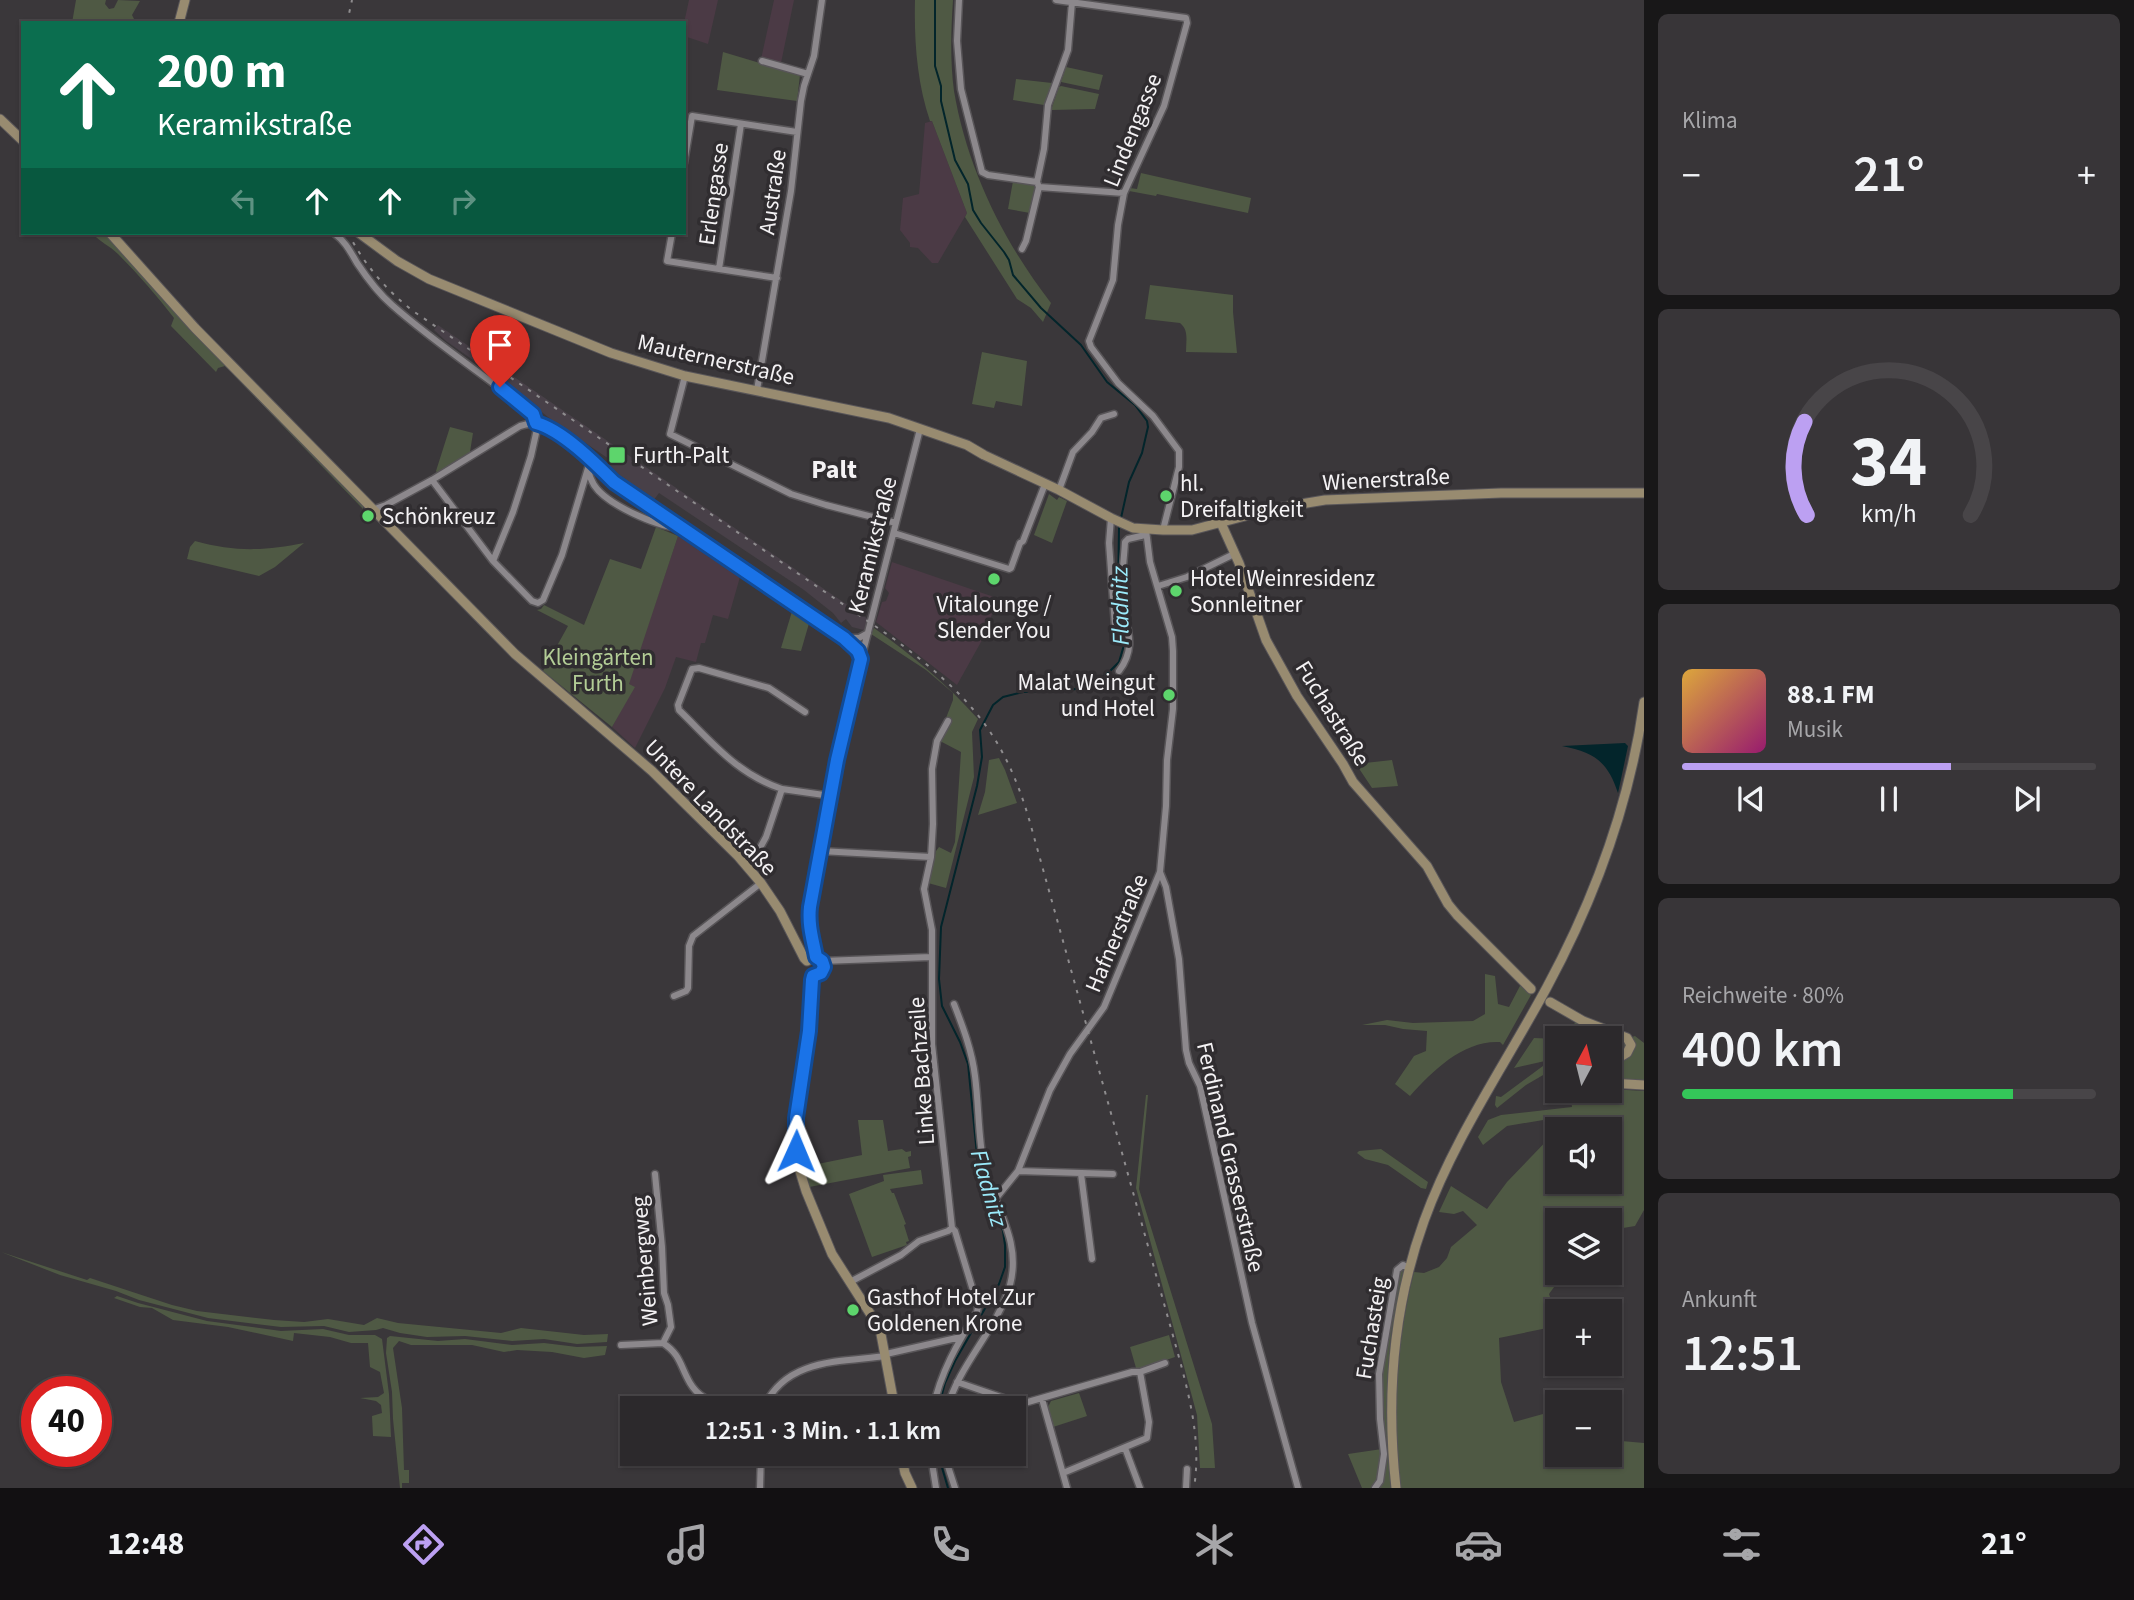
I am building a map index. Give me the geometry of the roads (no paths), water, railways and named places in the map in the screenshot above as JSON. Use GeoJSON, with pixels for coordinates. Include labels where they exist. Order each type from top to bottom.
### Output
{"type":"FeatureCollection","features":[{"type":"Feature","properties":{"kind":"street"},"geometry":{"type":"LineString","coordinates":[[180,21],[185,0]]}},
{"type":"Feature","properties":{"kind":"street","name":"Austraße"},"geometry":{"type":"LineString","coordinates":[[758,390],[791,191],[804,86],[814,56],[822,0]]}},
{"type":"Feature","properties":{"kind":"street"},"geometry":{"type":"LineString","coordinates":[[959,0],[957,41],[961,89],[982,172],[1038,184],[1124,193]]}},
{"type":"Feature","properties":{"kind":"street"},"geometry":{"type":"LineString","coordinates":[[1022,249],[1038,184],[1048,105],[1068,50],[1072,2],[1056,0]]}},
{"type":"Feature","properties":{"kind":"street","name":"Lindengasse"},"geometry":{"type":"LineString","coordinates":[[1072,2],[1186,18],[1176,67],[1164,106],[1124,193],[1113,280],[1089,341],[1118,383],[1153,416],[1179,452],[1168,530]]}},
{"type":"Feature","properties":{"kind":"street"},"geometry":{"type":"LineString","coordinates":[[762,61],[808,74]]}},
{"type":"Feature","properties":{"kind":"street"},"geometry":{"type":"LineString","coordinates":[[686,151],[692,116],[797,132]]}},
{"type":"Feature","properties":{"kind":"street"},"geometry":{"type":"LineString","coordinates":[[0,118],[21,139]]}},
{"type":"Feature","properties":{"kind":"street","name":"Erlengasse"},"geometry":{"type":"LineString","coordinates":[[719,269],[741,124]]}},
{"type":"Feature","properties":{"kind":"street","name":"Untere Landstraße"},"geometry":{"type":"LineString","coordinates":[[112,235],[195,328],[515,654],[652,771],[749,868],[780,911],[804,958],[815,960]]}},
{"type":"Feature","properties":{"kind":"street"},"geometry":{"type":"LineString","coordinates":[[336,235],[345,242],[370,281],[391,304],[429,337],[485,375],[533,414],[537,429],[531,456],[493,561]]}},
{"type":"Feature","properties":{"kind":"street","name":"Mauternerstraße"},"geometry":{"type":"LineString","coordinates":[[362,235],[397,261],[429,279],[654,368],[866,412],[920,429]]}},
{"type":"Feature","properties":{"kind":"street"},"geometry":{"type":"LineString","coordinates":[[672,235],[667,261],[777,278]]}},
{"type":"Feature","properties":{"kind":"street"},"geometry":{"type":"LineString","coordinates":[[685,376],[670,434],[791,494],[896,523]]}},
{"type":"Feature","properties":{"kind":"street"},"geometry":{"type":"LineString","coordinates":[[1059,490],[1073,452],[1101,418],[1114,414]]}},
{"type":"Feature","properties":{"kind":"street"},"geometry":{"type":"LineString","coordinates":[[372,510],[432,480],[510,431],[536,423],[548,427],[590,458],[614,482],[681,529],[844,638],[858,651],[861,659]]}},
{"type":"Feature","properties":{"kind":"street","name":"Keramikstraße"},"geometry":{"type":"LineString","coordinates":[[815,960],[809,918],[845,722],[920,429]]}},
{"type":"Feature","properties":{"kind":"street","name":"Wienerstraße"},"geometry":{"type":"LineString","coordinates":[[920,429],[967,445],[1111,518],[1145,532],[1200,529],[1271,509],[1325,500],[1501,494],[1644,493]]}},
{"type":"Feature","properties":{"kind":"street"},"geometry":{"type":"LineString","coordinates":[[432,480],[493,561],[532,601],[538,603],[543,600],[562,555],[590,458]]}},
{"type":"Feature","properties":{"kind":"street"},"geometry":{"type":"LineString","coordinates":[[587,469],[595,487],[630,512],[658,525],[681,529]]}},
{"type":"Feature","properties":{"kind":"street"},"geometry":{"type":"LineString","coordinates":[[894,533],[1009,569],[1045,484]]}},
{"type":"Feature","properties":{"kind":"street","name":"Wienerstraße"},"geometry":{"type":"LineString","coordinates":[[1586,494],[1644,500]]}},
{"type":"Feature","properties":{"kind":"street"},"geometry":{"type":"LineString","coordinates":[[1111,518],[1109,543],[1115,625]]}},
{"type":"Feature","properties":{"kind":"street","name":"Fuchastraße"},"geometry":{"type":"LineString","coordinates":[[1221,523],[1266,640],[1297,695],[1353,782],[1427,866],[1448,904],[1531,989]]}},
{"type":"Feature","properties":{"kind":"street"},"geometry":{"type":"LineString","coordinates":[[1119,671],[1124,664],[1130,642],[1122,593],[1125,542],[1145,532]]}},
{"type":"Feature","properties":{"kind":"street","name":"Hafnerstraße"},"geometry":{"type":"LineString","coordinates":[[997,1197],[1018,1171],[1049,1090],[1070,1054],[1104,1007],[1160,872],[1173,709],[1173,651],[1172,637],[1150,562],[1145,532]]}},
{"type":"Feature","properties":{"kind":"street"},"geometry":{"type":"LineString","coordinates":[[1158,586],[1187,577],[1234,554]]}},
{"type":"Feature","properties":{"kind":"street"},"geometry":{"type":"LineString","coordinates":[[844,638],[859,638],[867,632]]}},
{"type":"Feature","properties":{"kind":"street"},"geometry":{"type":"LineString","coordinates":[[805,712],[769,688],[699,668],[692,669],[678,705],[679,710],[741,770],[782,789],[831,796]]}},
{"type":"Feature","properties":{"kind":"street"},"geometry":{"type":"LineString","coordinates":[[1396,1488],[1391,1432],[1392,1382],[1399,1317],[1409,1268],[1425,1218],[1447,1167],[1546,988],[1578,924],[1600,871],[1623,799],[1644,702]]}},
{"type":"Feature","properties":{"kind":"street","name":"Linke Bachzeile"},"geometry":{"type":"LineString","coordinates":[[937,1396],[944,1371],[978,1307],[952,1228],[932,1044],[931,920],[924,889],[931,857],[932,769],[937,741],[948,721]]}},
{"type":"Feature","properties":{"kind":"street"},"geometry":{"type":"LineString","coordinates":[[749,868],[765,837],[782,789]]}},
{"type":"Feature","properties":{"kind":"street"},"geometry":{"type":"LineString","coordinates":[[820,851],[931,857]]}},
{"type":"Feature","properties":{"kind":"street","name":"Ferdinand Grasserstraße"},"geometry":{"type":"LineString","coordinates":[[1160,872],[1170,906],[1179,959],[1186,1050],[1200,1086],[1252,1323],[1298,1488]]}},
{"type":"Feature","properties":{"kind":"street"},"geometry":{"type":"LineString","coordinates":[[674,996],[688,988],[689,946],[693,936],[761,883]]}},
{"type":"Feature","properties":{"kind":"street"},"geometry":{"type":"LineString","coordinates":[[815,960],[931,957]]}},
{"type":"Feature","properties":{"kind":"street"},"geometry":{"type":"LineString","coordinates":[[815,960],[824,967],[818,976],[813,976],[809,1031],[796,1118],[796,1151],[801,1178],[835,1260],[877,1322],[883,1339],[893,1396]]}},
{"type":"Feature","properties":{"kind":"street","name":"Untere Landstraße"},"geometry":{"type":"LineString","coordinates":[[813,976],[806,970],[815,960]]}},
{"type":"Feature","properties":{"kind":"street"},"geometry":{"type":"LineString","coordinates":[[1550,1002],[1596,1026]]}},
{"type":"Feature","properties":{"kind":"street"},"geometry":{"type":"LineString","coordinates":[[952,1396],[957,1382],[1003,1304],[1011,1278],[1012,1263],[1009,1237],[985,1168],[972,1059],[954,1004]]}},
{"type":"Feature","properties":{"kind":"street"},"geometry":{"type":"LineString","coordinates":[[1622,1036],[1628,1038],[1630,1045],[1627,1053],[1622,1056]]}},
{"type":"Feature","properties":{"kind":"street"},"geometry":{"type":"LineString","coordinates":[[1622,1084],[1644,1085]]}},
{"type":"Feature","properties":{"kind":"street"},"geometry":{"type":"LineString","coordinates":[[1018,1171],[1113,1174]]}},
{"type":"Feature","properties":{"kind":"street","name":"Weinbergweg"},"geometry":{"type":"LineString","coordinates":[[655,1174],[664,1293],[671,1327],[663,1343]]}},
{"type":"Feature","properties":{"kind":"street"},"geometry":{"type":"LineString","coordinates":[[1081,1174],[1092,1259]]}},
{"type":"Feature","properties":{"kind":"street"},"geometry":{"type":"LineString","coordinates":[[850,1282],[901,1255],[919,1241],[952,1228]]}},
{"type":"Feature","properties":{"kind":"street","name":"Fuchasteig"},"geometry":{"type":"LineString","coordinates":[[1376,1488],[1380,1481],[1384,1454],[1380,1419],[1380,1369],[1397,1270],[1403,1265],[1409,1268]]}},
{"type":"Feature","properties":{"kind":"street"},"geometry":{"type":"LineString","coordinates":[[772,1396],[783,1380],[802,1369],[886,1355],[961,1337]]}},
{"type":"Feature","properties":{"kind":"street"},"geometry":{"type":"LineString","coordinates":[[621,1345],[663,1343],[679,1357],[691,1385],[704,1396]]}},
{"type":"Feature","properties":{"kind":"street"},"geometry":{"type":"LineString","coordinates":[[957,1382],[1021,1404],[1165,1363]]}},
{"type":"Feature","properties":{"kind":"street"},"geometry":{"type":"LineString","coordinates":[[1063,1472],[1147,1438],[1149,1431],[1140,1372]]}},
{"type":"Feature","properties":{"kind":"street"},"geometry":{"type":"LineString","coordinates":[[1042,1399],[1067,1488]]}},
{"type":"Feature","properties":{"kind":"street"},"geometry":{"type":"LineString","coordinates":[[1125,1448],[1140,1488]]}},
{"type":"Feature","properties":{"kind":"street"},"geometry":{"type":"LineString","coordinates":[[760,1488],[761,1466]]}},
{"type":"Feature","properties":{"kind":"street"},"geometry":{"type":"LineString","coordinates":[[904,1466],[912,1488]]}},
{"type":"Feature","properties":{"kind":"street"},"geometry":{"type":"LineString","coordinates":[[933,1466],[936,1488]]}},
{"type":"Feature","properties":{"kind":"street"},"geometry":{"type":"LineString","coordinates":[[948,1466],[955,1488]]}},
{"type":"Feature","properties":{"kind":"street"},"geometry":{"type":"LineString","coordinates":[[1186,1488],[1187,1469]]}},
{"type":"Feature","properties":{"kind":"water"},"geometry":{"type":"Polygon","coordinates":[[[1625,743],[1628,746],[1618,793],[1610,773],[1598,760],[1591,755],[1562,746],[1625,743]]]}},
{"type":"Feature","properties":{"kind":"waterway","name":"Fladnitz"},"geometry":{"type":"LineString","coordinates":[[935,0],[935,66],[941,86],[941,101],[955,160],[968,184],[973,210],[1009,260],[1013,275],[1041,308],[1081,345],[1107,382],[1135,405],[1147,421],[1142,453],[1129,482],[1121,518]]}},
{"type":"Feature","properties":{"kind":"waterway","name":"Fladnitz"},"geometry":{"type":"LineString","coordinates":[[942,1396],[955,1361],[999,1284],[1005,1267],[1003,1231],[978,1165],[968,1064],[942,1006],[939,979],[941,927],[977,786],[982,757],[980,730],[993,705],[1003,697],[1023,692],[1072,690],[1107,674],[1119,662],[1124,645],[1118,600],[1119,527]]}},
{"type":"Feature","properties":{"kind":"waterway","name":"Fladnitz"},"geometry":{"type":"LineString","coordinates":[[942,1466],[948,1488]]}},
{"type":"Feature","properties":{"kind":"railway"},"geometry":{"type":"LineString","coordinates":[[347,21],[352,0]]}},
{"type":"Feature","properties":{"kind":"railway"},"geometry":{"type":"LineString","coordinates":[[349,235],[376,275],[413,311],[894,639],[961,696],[994,738],[1019,788],[1029,819],[1180,1361],[1196,1440],[1194,1488]]}},
{"type":"Feature","properties":{"kind":"place","name":"Furth-Palt"},"geometry":{"type":"Point","coordinates":[617,455]}},
{"type":"Feature","properties":{"kind":"place","name":"hl. Dreifaltigkeit"},"geometry":{"type":"Point","coordinates":[1166,496]}},
{"type":"Feature","properties":{"kind":"place","name":"Schönkreuz"},"geometry":{"type":"Point","coordinates":[368,516]}},
{"type":"Feature","properties":{"kind":"place","name":"Vitalounge / Slender You"},"geometry":{"type":"Point","coordinates":[994,579]}},
{"type":"Feature","properties":{"kind":"place","name":"Hotel Weinresidenz Sonnleitner"},"geometry":{"type":"Point","coordinates":[1176,591]}},
{"type":"Feature","properties":{"kind":"place","name":"Malat Weingut und Hotel"},"geometry":{"type":"Point","coordinates":[1169,695]}},
{"type":"Feature","properties":{"kind":"place","name":"Gasthof Hotel Zur Goldenen Krone"},"geometry":{"type":"Point","coordinates":[853,1310]}},
{"type":"Feature","properties":{"kind":"district","name":"Palt"},"geometry":{"type":"Point","coordinates":[834,469]}},
{"type":"Feature","properties":{"kind":"park label","name":"Kleingärten Furth"},"geometry":{"type":"Point","coordinates":[598,670]}}]}
